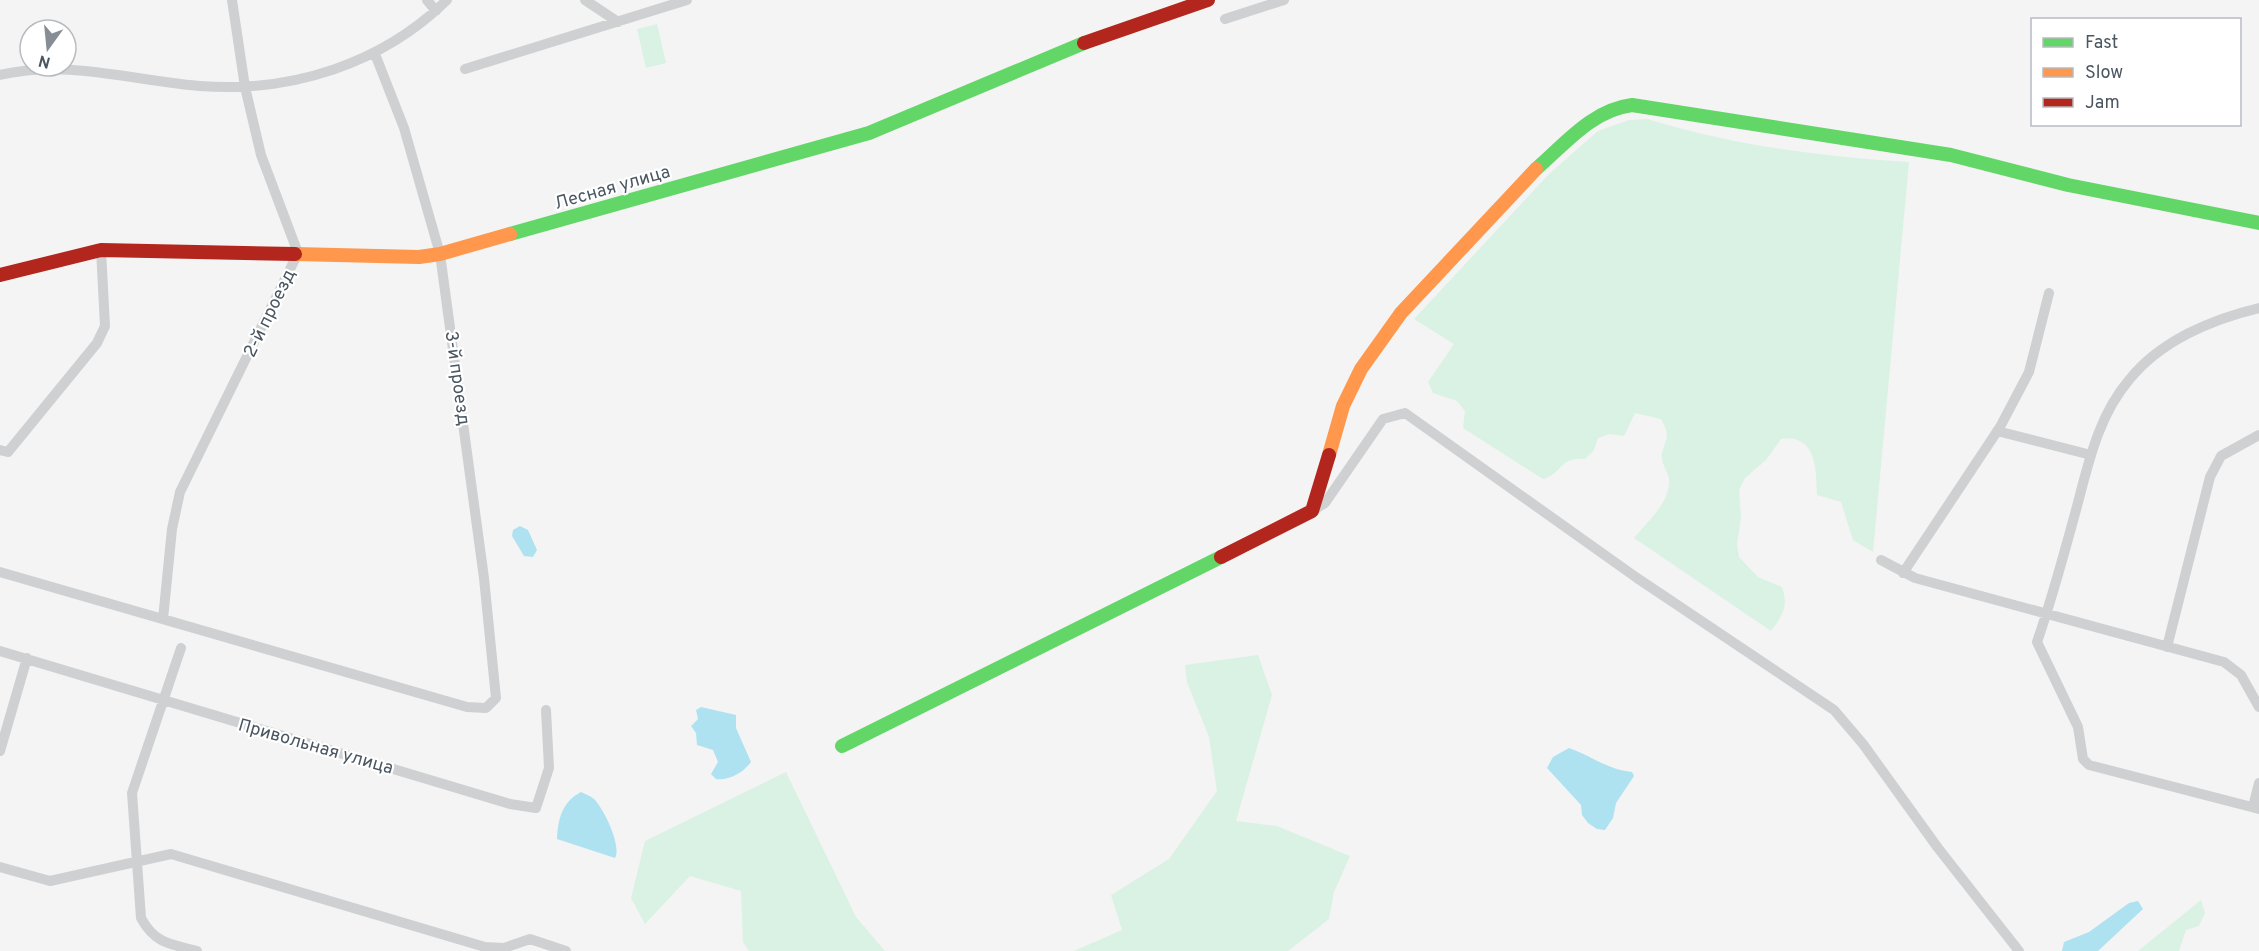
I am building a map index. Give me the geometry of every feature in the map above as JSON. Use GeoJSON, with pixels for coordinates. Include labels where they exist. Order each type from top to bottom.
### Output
{"type":"FeatureCollection","features":[{"type":"Feature","properties":{"kind":"street","name":"2-й проезд"},"geometry":{"type":"LineString","coordinates":[[163,619],[172,529],[180,492],[298,253],[261,155],[245,87],[232,0]]}},
{"type":"Feature","properties":{"kind":"street"},"geometry":{"type":"LineString","coordinates":[[427,0],[436,11]]}},
{"type":"Feature","properties":{"kind":"street"},"geometry":{"type":"LineString","coordinates":[[0,75],[17,71],[70,71],[200,86],[245,87],[317,76],[375,54],[436,11],[447,0]]}},
{"type":"Feature","properties":{"kind":"street"},"geometry":{"type":"LineString","coordinates":[[585,0],[618,22]]}},
{"type":"Feature","properties":{"kind":"street"},"geometry":{"type":"LineString","coordinates":[[465,69],[687,0]]}},
{"type":"Feature","properties":{"kind":"street","name":"Лесная улица"},"geometry":{"type":"LineString","coordinates":[[0,275],[101,250],[419,257],[440,254],[869,132],[1068,49],[1208,0]]}},
{"type":"Feature","properties":{"kind":"street"},"geometry":{"type":"LineString","coordinates":[[1225,19],[1284,0]]}},
{"type":"Feature","properties":{"kind":"street","name":"3-й проезд"},"geometry":{"type":"LineString","coordinates":[[163,619],[467,707],[486,708],[496,698],[484,578],[440,254],[404,128],[375,54]]}},
{"type":"Feature","properties":{"kind":"street"},"geometry":{"type":"LineString","coordinates":[[1312,511],[1343,406],[1361,369],[1401,314],[1533,172],[1598,116],[1615,107],[1632,105],[1741,124],[1951,155],[2068,184],[2259,223]]}},
{"type":"Feature","properties":{"kind":"street"},"geometry":{"type":"LineString","coordinates":[[0,450],[8,452],[101,334],[105,326],[101,250]]}},
{"type":"Feature","properties":{"kind":"street"},"geometry":{"type":"LineString","coordinates":[[1903,573],[1997,431],[2029,372],[2049,293]]}},
{"type":"Feature","properties":{"kind":"street"},"geometry":{"type":"LineString","coordinates":[[2259,309],[2215,321],[2166,345],[2129,379],[2106,415],[2091,455],[2037,642],[2078,727],[2083,759],[2089,765],[2256,808],[2259,783]]}},
{"type":"Feature","properties":{"kind":"street"},"geometry":{"type":"LineString","coordinates":[[842,746],[1312,511],[1325,503],[1383,419],[1405,413],[1636,578],[1834,710],[1863,744],[1938,848],[2019,951]]}},
{"type":"Feature","properties":{"kind":"street"},"geometry":{"type":"LineString","coordinates":[[1997,431],[2091,455]]}},
{"type":"Feature","properties":{"kind":"street"},"geometry":{"type":"LineString","coordinates":[[2167,647],[2210,477],[2221,456],[2259,435]]}},
{"type":"Feature","properties":{"kind":"street"},"geometry":{"type":"LineString","coordinates":[[1881,560],[1903,573],[2224,662],[2241,675],[2259,707]]}},
{"type":"Feature","properties":{"kind":"street"},"geometry":{"type":"LineString","coordinates":[[0,572],[163,619]]}},
{"type":"Feature","properties":{"kind":"street"},"geometry":{"type":"LineString","coordinates":[[181,648],[132,793],[141,918],[149,933],[157,940],[198,951]]}},
{"type":"Feature","properties":{"kind":"street","name":"Привольная улица"},"geometry":{"type":"LineString","coordinates":[[0,651],[510,804],[536,808],[549,768],[546,710]]}},
{"type":"Feature","properties":{"kind":"street"},"geometry":{"type":"LineString","coordinates":[[0,751],[27,658]]}},
{"type":"Feature","properties":{"kind":"street"},"geometry":{"type":"LineString","coordinates":[[0,867],[50,881],[171,854],[485,947],[504,948],[530,939],[566,951]]}},
{"type":"Feature","properties":{"kind":"green space"},"geometry":{"type":"Polygon","coordinates":[[[657,24],[666,63],[646,68],[637,29],[657,24]]]}},
{"type":"Feature","properties":{"kind":"green space"},"geometry":{"type":"Polygon","coordinates":[[[1647,119],[1744,143],[1843,157],[1909,162],[1873,552],[1853,540],[1841,502],[1817,495],[1815,465],[1808,448],[1802,442],[1793,439],[1781,439],[1766,460],[1745,478],[1739,490],[1741,518],[1737,544],[1739,557],[1758,577],[1782,587],[1784,594],[1783,611],[1771,631],[1634,538],[1662,504],[1669,487],[1669,479],[1662,457],[1667,433],[1661,419],[1635,413],[1624,436],[1610,434],[1598,438],[1594,450],[1585,459],[1566,462],[1543,479],[1463,428],[1465,411],[1457,401],[1433,393],[1428,382],[1454,344],[1414,319],[1549,174],[1598,131],[1629,120],[1647,119]]]}},
{"type":"Feature","properties":{"kind":"green space"},"geometry":{"type":"Polygon","coordinates":[[[1258,655],[1272,695],[1236,821],[1277,826],[1350,856],[1334,892],[1329,919],[1288,951],[1074,951],[1122,930],[1111,895],[1169,859],[1217,791],[1209,737],[1187,682],[1185,665],[1258,655]]]}},
{"type":"Feature","properties":{"kind":"green space"},"geometry":{"type":"Polygon","coordinates":[[[786,772],[856,917],[885,951],[749,951],[743,942],[741,891],[690,876],[645,924],[631,898],[645,841],[786,772]]]}},
{"type":"Feature","properties":{"kind":"green space"},"geometry":{"type":"Polygon","coordinates":[[[2201,900],[2205,913],[2199,926],[2186,930],[2179,951],[2138,951],[2201,900]]]}},
{"type":"Feature","properties":{"kind":"water"},"geometry":{"type":"Polygon","coordinates":[[[520,526],[528,530],[537,550],[533,557],[524,556],[512,536],[513,530],[520,526]]]}},
{"type":"Feature","properties":{"kind":"water"},"geometry":{"type":"Polygon","coordinates":[[[701,707],[736,715],[736,728],[751,762],[736,775],[726,779],[716,779],[711,774],[718,762],[713,750],[697,745],[696,733],[691,726],[698,719],[696,710],[701,707]]]}},
{"type":"Feature","properties":{"kind":"water"},"geometry":{"type":"Polygon","coordinates":[[[1569,748],[1607,765],[1632,772],[1634,776],[1616,803],[1613,818],[1605,830],[1597,829],[1588,823],[1582,815],[1581,805],[1547,768],[1553,757],[1569,748]]]}},
{"type":"Feature","properties":{"kind":"water"},"geometry":{"type":"Polygon","coordinates":[[[581,792],[594,799],[607,819],[616,845],[615,858],[557,839],[558,825],[565,806],[581,792]]]}},
{"type":"Feature","properties":{"kind":"water"},"geometry":{"type":"Polygon","coordinates":[[[2138,901],[2143,909],[2098,951],[2062,951],[2064,942],[2089,932],[2129,903],[2138,901]]]}},
{"type":"Feature","properties":{"kind":"traffic: fast"},"geometry":{"type":"LineString","coordinates":[[510,234],[869,133],[1084,43]]}},
{"type":"Feature","properties":{"kind":"traffic: fast"},"geometry":{"type":"LineString","coordinates":[[1536,169],[1592,121],[1618,108],[1632,105],[1951,155],[2068,185],[2259,223]]}},
{"type":"Feature","properties":{"kind":"traffic: fast"},"geometry":{"type":"LineString","coordinates":[[842,746],[1221,557]]}},
{"type":"Feature","properties":{"kind":"traffic: slow"},"geometry":{"type":"LineString","coordinates":[[1329,455],[1343,406],[1361,369],[1401,313],[1536,169]]}},
{"type":"Feature","properties":{"kind":"traffic: slow"},"geometry":{"type":"LineString","coordinates":[[295,254],[419,257],[440,254],[510,234]]}},
{"type":"Feature","properties":{"kind":"traffic: jam"},"geometry":{"type":"LineString","coordinates":[[1084,43],[1208,0]]}},
{"type":"Feature","properties":{"kind":"traffic: jam"},"geometry":{"type":"LineString","coordinates":[[0,275],[101,250],[295,254]]}},
{"type":"Feature","properties":{"kind":"traffic: jam"},"geometry":{"type":"LineString","coordinates":[[1221,557],[1312,511],[1329,455]]}}]}
